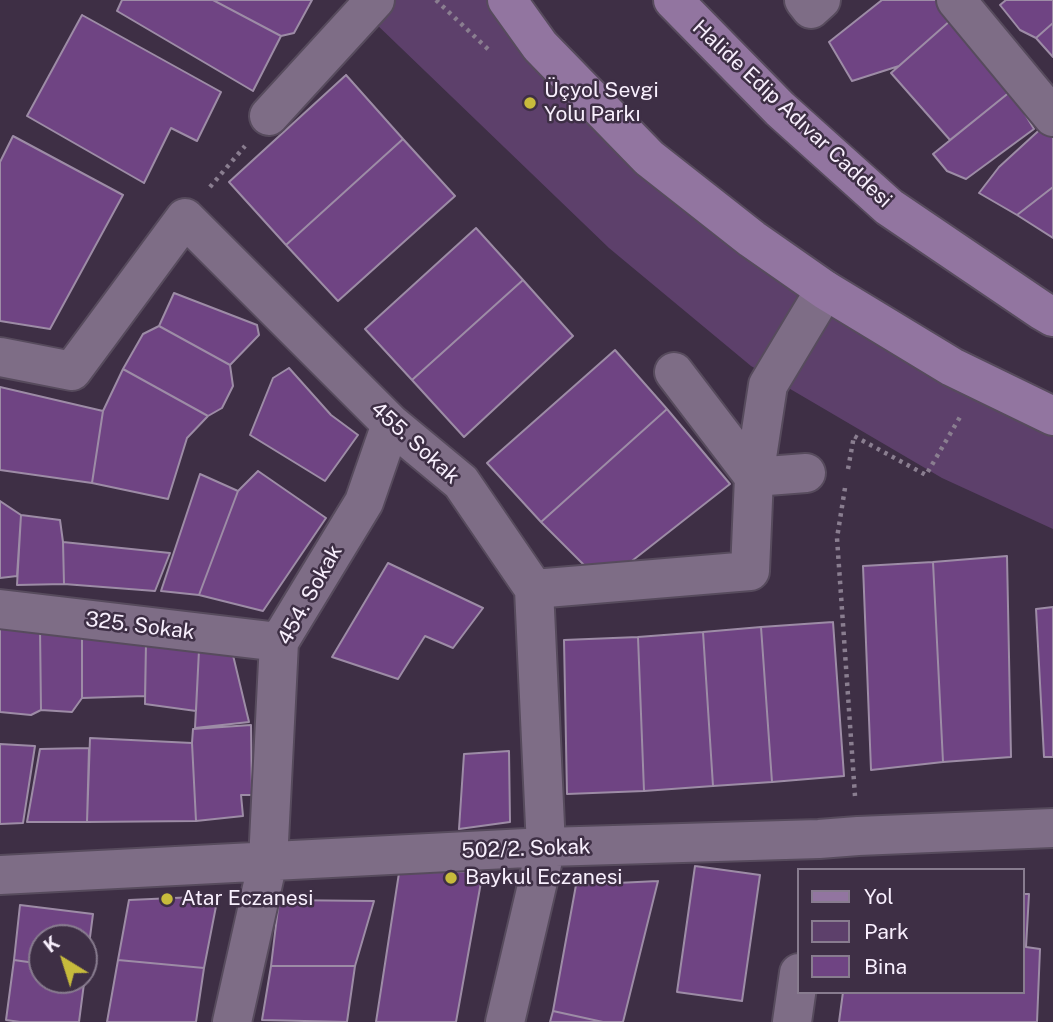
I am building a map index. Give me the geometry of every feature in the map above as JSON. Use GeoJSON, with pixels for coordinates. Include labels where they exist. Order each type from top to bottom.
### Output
{"type":"FeatureCollection","features":[{"type":"Feature","properties":{"kind":"main road"},"geometry":{"type":"LineString","coordinates":[[507,0],[540,46],[649,158],[752,239],[825,290],[952,367],[1053,416]]}},
{"type":"Feature","properties":{"kind":"main road","name":"Halide Edip Adıvar Caddesi"},"geometry":{"type":"LineString","coordinates":[[673,0],[780,109],[889,207],[1053,317]]}},
{"type":"Feature","properties":{"kind":"street"},"geometry":{"type":"LineString","coordinates":[[269,116],[374,0]]}},
{"type":"Feature","properties":{"kind":"street"},"geometry":{"type":"LineString","coordinates":[[804,0],[811,9],[821,0]]}},
{"type":"Feature","properties":{"kind":"street"},"geometry":{"type":"LineString","coordinates":[[956,0],[1053,117]]}},
{"type":"Feature","properties":{"kind":"street"},"geometry":{"type":"LineString","coordinates":[[0,357],[72,372],[185,218]]}},
{"type":"Feature","properties":{"kind":"street","name":"455. Sokak"},"geometry":{"type":"LineString","coordinates":[[185,218],[391,424],[461,482],[534,589]]}},
{"type":"Feature","properties":{"kind":"street"},"geometry":{"type":"LineString","coordinates":[[505,1022],[546,847],[534,589],[750,571],[754,477],[768,385],[825,290]]}},
{"type":"Feature","properties":{"kind":"street"},"geometry":{"type":"LineString","coordinates":[[674,372],[754,477]]}},
{"type":"Feature","properties":{"kind":"street","name":"454. Sokak"},"geometry":{"type":"LineString","coordinates":[[232,1022],[268,861],[279,642],[364,502],[391,424]]}},
{"type":"Feature","properties":{"kind":"street"},"geometry":{"type":"LineString","coordinates":[[754,477],[806,473]]}},
{"type":"Feature","properties":{"kind":"street","name":"325. Sokak"},"geometry":{"type":"LineString","coordinates":[[0,609],[279,642]]}},
{"type":"Feature","properties":{"kind":"street","name":"502/2. Sokak"},"geometry":{"type":"LineString","coordinates":[[0,875],[546,847],[817,855],[858,836],[1053,828]]}},
{"type":"Feature","properties":{"kind":"street"},"geometry":{"type":"LineString","coordinates":[[792,1022],[797,987]]}},
{"type":"Feature","properties":{"kind":"path"},"geometry":{"type":"LineString","coordinates":[[185,218],[269,116]]}},
{"type":"Feature","properties":{"kind":"path"},"geometry":{"type":"LineString","coordinates":[[847,474],[853,436],[926,475],[965,407]]}},
{"type":"Feature","properties":{"kind":"path"},"geometry":{"type":"LineString","coordinates":[[845,487],[837,538],[858,836]]}},
{"type":"Feature","properties":{"kind":"green space"},"geometry":{"type":"Polygon","coordinates":[[[394,0],[487,0],[646,169],[1053,426],[1053,529],[942,478],[751,366],[609,248],[373,21],[394,0]]]}},
{"type":"Feature","properties":{"kind":"building"},"geometry":{"type":"Polygon","coordinates":[[[122,0],[213,0],[281,36],[253,91],[117,11],[122,0]]]}},
{"type":"Feature","properties":{"kind":"building"},"geometry":{"type":"Polygon","coordinates":[[[213,0],[312,0],[294,33],[281,36],[213,0]]]}},
{"type":"Feature","properties":{"kind":"building"},"geometry":{"type":"Polygon","coordinates":[[[882,0],[943,0],[951,20],[899,66],[852,81],[829,42],[882,0]]]}},
{"type":"Feature","properties":{"kind":"building"},"geometry":{"type":"Polygon","coordinates":[[[1006,0],[1053,0],[1053,23],[1036,38],[1020,30],[1000,5],[1006,0]]]}},
{"type":"Feature","properties":{"kind":"building"},"geometry":{"type":"Polygon","coordinates":[[[82,15],[221,92],[197,141],[171,128],[144,183],[27,116],[82,15]]]}},
{"type":"Feature","properties":{"kind":"building"},"geometry":{"type":"Polygon","coordinates":[[[951,20],[1011,91],[950,140],[891,73],[951,20]]]}},
{"type":"Feature","properties":{"kind":"building"},"geometry":{"type":"Polygon","coordinates":[[[1053,23],[1053,57],[1036,38],[1053,23]]]}},
{"type":"Feature","properties":{"kind":"building"},"geometry":{"type":"Polygon","coordinates":[[[346,75],[403,139],[286,245],[229,182],[346,75]]]}},
{"type":"Feature","properties":{"kind":"building"},"geometry":{"type":"Polygon","coordinates":[[[1011,91],[1034,129],[966,179],[947,171],[933,154],[1011,91]]]}},
{"type":"Feature","properties":{"kind":"building"},"geometry":{"type":"Polygon","coordinates":[[[1047,123],[1053,131],[1053,187],[1017,215],[979,193],[999,167],[1047,123]]]}},
{"type":"Feature","properties":{"kind":"building"},"geometry":{"type":"Polygon","coordinates":[[[13,136],[123,195],[50,329],[0,321],[0,162],[13,136]]]}},
{"type":"Feature","properties":{"kind":"building"},"geometry":{"type":"Polygon","coordinates":[[[403,139],[455,196],[338,301],[286,245],[403,139]]]}},
{"type":"Feature","properties":{"kind":"building"},"geometry":{"type":"Polygon","coordinates":[[[1053,187],[1053,238],[1017,215],[1053,187]]]}},
{"type":"Feature","properties":{"kind":"building"},"geometry":{"type":"Polygon","coordinates":[[[476,228],[523,280],[412,380],[365,329],[476,228]]]}},
{"type":"Feature","properties":{"kind":"building"},"geometry":{"type":"Polygon","coordinates":[[[523,280],[573,336],[464,437],[412,380],[523,280]]]}},
{"type":"Feature","properties":{"kind":"building"},"geometry":{"type":"Polygon","coordinates":[[[174,293],[257,325],[259,335],[230,365],[159,326],[174,293]]]}},
{"type":"Feature","properties":{"kind":"building"},"geometry":{"type":"Polygon","coordinates":[[[159,326],[230,365],[233,386],[222,408],[208,416],[123,369],[143,334],[159,326]]]}},
{"type":"Feature","properties":{"kind":"building"},"geometry":{"type":"Polygon","coordinates":[[[615,350],[667,409],[541,522],[487,463],[615,350]]]}},
{"type":"Feature","properties":{"kind":"building"},"geometry":{"type":"Polygon","coordinates":[[[289,368],[331,415],[358,435],[325,481],[250,435],[273,378],[289,368]]]}},
{"type":"Feature","properties":{"kind":"building"},"geometry":{"type":"Polygon","coordinates":[[[123,369],[208,416],[187,438],[168,499],[92,483],[103,411],[123,369]]]}},
{"type":"Feature","properties":{"kind":"building"},"geometry":{"type":"Polygon","coordinates":[[[0,387],[103,411],[92,483],[0,470],[0,387]]]}},
{"type":"Feature","properties":{"kind":"building"},"geometry":{"type":"Polygon","coordinates":[[[667,409],[730,484],[628,564],[588,569],[541,522],[667,409]]]}},
{"type":"Feature","properties":{"kind":"building"},"geometry":{"type":"Polygon","coordinates":[[[258,471],[326,518],[263,611],[199,595],[238,491],[258,471]]]}},
{"type":"Feature","properties":{"kind":"building"},"geometry":{"type":"Polygon","coordinates":[[[200,474],[238,491],[199,595],[161,591],[200,474]]]}},
{"type":"Feature","properties":{"kind":"building"},"geometry":{"type":"Polygon","coordinates":[[[0,501],[21,515],[17,576],[0,578],[0,501]]]}},
{"type":"Feature","properties":{"kind":"building"},"geometry":{"type":"Polygon","coordinates":[[[21,515],[60,520],[64,584],[17,585],[21,515]]]}},
{"type":"Feature","properties":{"kind":"building"},"geometry":{"type":"Polygon","coordinates":[[[63,542],[170,553],[155,591],[64,584],[63,542]]]}},
{"type":"Feature","properties":{"kind":"building"},"geometry":{"type":"Polygon","coordinates":[[[1007,556],[1011,757],[943,762],[933,562],[1007,556]]]}},
{"type":"Feature","properties":{"kind":"building"},"geometry":{"type":"Polygon","coordinates":[[[933,562],[943,762],[871,770],[863,566],[933,562]]]}},
{"type":"Feature","properties":{"kind":"building"},"geometry":{"type":"Polygon","coordinates":[[[388,563],[483,608],[453,648],[425,636],[398,679],[332,657],[388,563]]]}},
{"type":"Feature","properties":{"kind":"building"},"geometry":{"type":"Polygon","coordinates":[[[1053,607],[1053,757],[1044,757],[1036,609],[1053,607]]]}},
{"type":"Feature","properties":{"kind":"building"},"geometry":{"type":"Polygon","coordinates":[[[833,622],[844,776],[772,782],[761,627],[833,622]]]}},
{"type":"Feature","properties":{"kind":"building"},"geometry":{"type":"Polygon","coordinates":[[[0,625],[40,628],[41,710],[31,715],[0,712],[0,625]]]}},
{"type":"Feature","properties":{"kind":"building"},"geometry":{"type":"Polygon","coordinates":[[[761,627],[772,782],[713,786],[703,632],[761,627]]]}},
{"type":"Feature","properties":{"kind":"building"},"geometry":{"type":"Polygon","coordinates":[[[40,628],[82,633],[82,698],[72,712],[41,710],[40,628]]]}},
{"type":"Feature","properties":{"kind":"building"},"geometry":{"type":"Polygon","coordinates":[[[703,632],[713,786],[644,791],[638,637],[703,632]]]}},
{"type":"Feature","properties":{"kind":"building"},"geometry":{"type":"Polygon","coordinates":[[[82,633],[146,643],[145,696],[82,698],[82,633]]]}},
{"type":"Feature","properties":{"kind":"building"},"geometry":{"type":"Polygon","coordinates":[[[638,637],[644,791],[567,794],[564,640],[638,637]]]}},
{"type":"Feature","properties":{"kind":"building"},"geometry":{"type":"Polygon","coordinates":[[[146,643],[199,650],[196,711],[145,704],[146,643]]]}},
{"type":"Feature","properties":{"kind":"building"},"geometry":{"type":"Polygon","coordinates":[[[199,650],[232,651],[249,722],[195,728],[199,650]]]}},
{"type":"Feature","properties":{"kind":"building"},"geometry":{"type":"Polygon","coordinates":[[[251,725],[252,795],[241,795],[243,816],[196,821],[193,729],[251,725]]]}},
{"type":"Feature","properties":{"kind":"building"},"geometry":{"type":"Polygon","coordinates":[[[90,738],[192,743],[196,821],[87,822],[90,738]]]}},
{"type":"Feature","properties":{"kind":"building"},"geometry":{"type":"Polygon","coordinates":[[[0,744],[35,746],[23,823],[0,824],[0,744]]]}},
{"type":"Feature","properties":{"kind":"building"},"geometry":{"type":"Polygon","coordinates":[[[89,748],[87,822],[27,822],[40,749],[89,748]]]}},
{"type":"Feature","properties":{"kind":"building"},"geometry":{"type":"Polygon","coordinates":[[[509,751],[510,822],[459,829],[464,754],[509,751]]]}},
{"type":"Feature","properties":{"kind":"building"},"geometry":{"type":"Polygon","coordinates":[[[695,866],[760,875],[742,1001],[677,992],[695,866]]]}},
{"type":"Feature","properties":{"kind":"building"},"geometry":{"type":"Polygon","coordinates":[[[483,871],[456,1022],[376,1022],[399,873],[483,871]]]}},
{"type":"Feature","properties":{"kind":"building"},"geometry":{"type":"Polygon","coordinates":[[[658,881],[623,1022],[603,1022],[553,1011],[576,885],[658,881]]]}},
{"type":"Feature","properties":{"kind":"building"},"geometry":{"type":"Polygon","coordinates":[[[1025,894],[1029,894],[1026,947],[1040,949],[1037,1022],[839,1022],[843,994],[1025,994],[1025,894]]]}},
{"type":"Feature","properties":{"kind":"building"},"geometry":{"type":"Polygon","coordinates":[[[218,896],[204,968],[118,960],[129,900],[218,896]]]}},
{"type":"Feature","properties":{"kind":"building"},"geometry":{"type":"Polygon","coordinates":[[[279,900],[374,901],[355,966],[271,966],[279,900]]]}},
{"type":"Feature","properties":{"kind":"building"},"geometry":{"type":"Polygon","coordinates":[[[20,905],[93,914],[92,924],[28,924],[28,962],[14,960],[20,905]]]}},
{"type":"Feature","properties":{"kind":"building"},"geometry":{"type":"Polygon","coordinates":[[[14,960],[28,962],[28,994],[83,994],[79,1022],[6,1020],[14,960]]]}},
{"type":"Feature","properties":{"kind":"building"},"geometry":{"type":"Polygon","coordinates":[[[118,960],[204,968],[196,1022],[107,1022],[118,960]]]}},
{"type":"Feature","properties":{"kind":"building"},"geometry":{"type":"Polygon","coordinates":[[[271,966],[355,966],[347,1022],[262,1020],[271,966]]]}},
{"type":"Feature","properties":{"kind":"building"},"geometry":{"type":"Polygon","coordinates":[[[553,1011],[603,1022],[550,1022],[553,1011]]]}},
{"type":"Feature","properties":{"kind":"place","name":"Üçyol Sevgi Yolu Parkı"},"geometry":{"type":"Point","coordinates":[530,103]}},
{"type":"Feature","properties":{"kind":"place","name":"Baykul Eczanesi"},"geometry":{"type":"Point","coordinates":[451,878]}},
{"type":"Feature","properties":{"kind":"place","name":"Atar Eczanesi"},"geometry":{"type":"Point","coordinates":[167,899]}}]}
